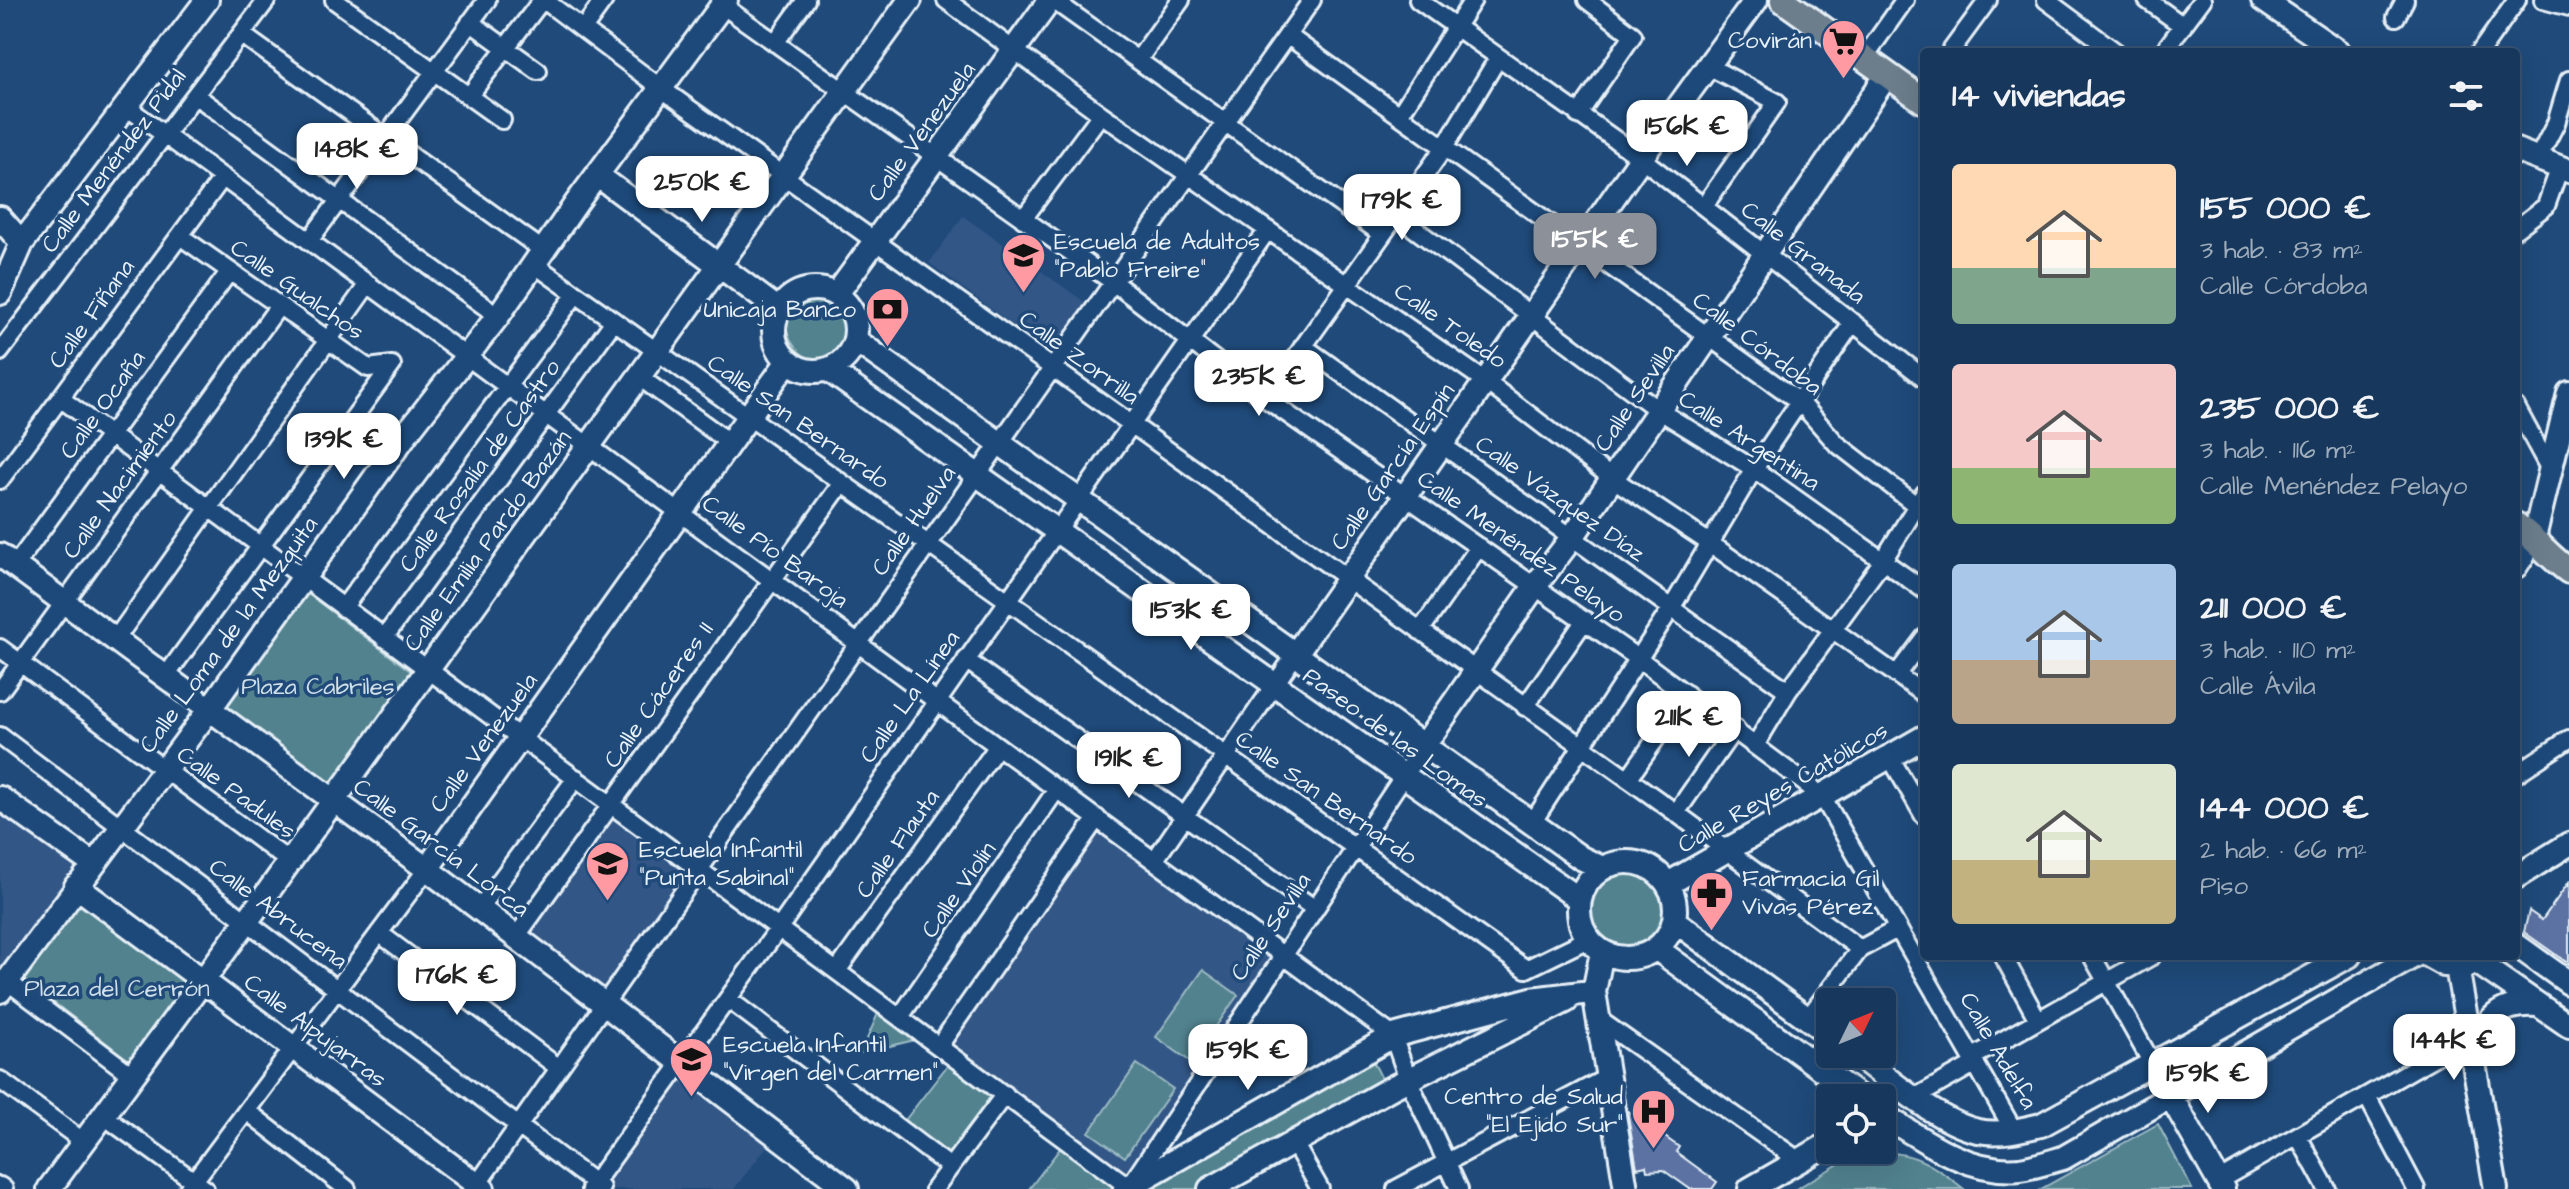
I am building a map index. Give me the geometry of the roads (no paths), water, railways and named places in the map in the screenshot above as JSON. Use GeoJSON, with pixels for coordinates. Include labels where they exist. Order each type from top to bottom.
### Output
{"type":"FeatureCollection","features":[{"type":"Feature","properties":{"kind":"main road"},"geometry":{"type":"LineString","coordinates":[[1783,0],[1887,75],[1920,94]]}},
{"type":"Feature","properties":{"kind":"main road"},"geometry":{"type":"LineString","coordinates":[[2525,531],[2550,541],[2569,555]]}},
{"type":"Feature","properties":{"kind":"main road"},"geometry":{"type":"LineString","coordinates":[[2525,531],[2544,553],[2569,571]]}},
{"type":"Feature","properties":{"kind":"street"},"geometry":{"type":"LineString","coordinates":[[0,293],[22,243],[128,108],[207,0]]}},
{"type":"Feature","properties":{"kind":"street","name":"Calle Menéndez Pidal"},"geometry":{"type":"LineString","coordinates":[[0,352],[267,0]]}},
{"type":"Feature","properties":{"kind":"street"},"geometry":{"type":"LineString","coordinates":[[334,0],[502,120]]}},
{"type":"Feature","properties":{"kind":"street"},"geometry":{"type":"LineString","coordinates":[[469,96],[543,0]]}},
{"type":"Feature","properties":{"kind":"street","name":"Calle Zorrilla"},"geometry":{"type":"LineString","coordinates":[[543,0],[1130,425],[1676,813],[1860,949]]}},
{"type":"Feature","properties":{"kind":"street"},"geometry":{"type":"LineString","coordinates":[[583,29],[604,0]]}},
{"type":"Feature","properties":{"kind":"street"},"geometry":{"type":"LineString","coordinates":[[775,43],[806,0]]}},
{"type":"Feature","properties":{"kind":"street","name":"Calle Emilia Pardo Bazán"},"geometry":{"type":"LineString","coordinates":[[49,1189],[204,981],[910,0]]}},
{"type":"Feature","properties":{"kind":"street","name":"Calle Toledo"},"geometry":{"type":"LineString","coordinates":[[946,0],[1187,175],[1485,381],[1612,478],[1920,691]]}},
{"type":"Feature","properties":{"kind":"street"},"geometry":{"type":"LineString","coordinates":[[1051,0],[1382,234]]}},
{"type":"Feature","properties":{"kind":"street","name":"Calle Venezuela"},"geometry":{"type":"LineString","coordinates":[[836,295],[1051,0]]}},
{"type":"Feature","properties":{"kind":"street"},"geometry":{"type":"LineString","coordinates":[[1138,60],[1181,0]]}},
{"type":"Feature","properties":{"kind":"street","name":"Calle Huelva"},"geometry":{"type":"LineString","coordinates":[[478,1188],[976,474],[1312,0]]}},
{"type":"Feature","properties":{"kind":"street","name":"Calle Granada"},"geometry":{"type":"LineString","coordinates":[[1418,0],[1641,158],[1920,375]]}},
{"type":"Feature","properties":{"kind":"street"},"geometry":{"type":"LineString","coordinates":[[1400,114],[1473,0]]}},
{"type":"Feature","properties":{"kind":"street"},"geometry":{"type":"LineString","coordinates":[[1578,115],[1633,35],[1587,0]]}},
{"type":"Feature","properties":{"kind":"street","name":"Calle García Espín"},"geometry":{"type":"LineString","coordinates":[[1297,652],[1531,314],[1756,0]]}},
{"type":"Feature","properties":{"kind":"street"},"geometry":{"type":"LineString","coordinates":[[1864,58],[1905,0]]}},
{"type":"Feature","properties":{"kind":"street"},"geometry":{"type":"LineString","coordinates":[[1953,48],[1988,0]]}},
{"type":"Feature","properties":{"kind":"street"},"geometry":{"type":"LineString","coordinates":[[2047,0],[2111,48]]}},
{"type":"Feature","properties":{"kind":"street"},"geometry":{"type":"LineString","coordinates":[[2147,0],[2183,26]]}},
{"type":"Feature","properties":{"kind":"street"},"geometry":{"type":"LineString","coordinates":[[2166,48],[2202,0]]}},
{"type":"Feature","properties":{"kind":"street"},"geometry":{"type":"LineString","coordinates":[[2396,17],[2405,0]]}},
{"type":"Feature","properties":{"kind":"street"},"geometry":{"type":"LineString","coordinates":[[2483,48],[2517,0]]}},
{"type":"Feature","properties":{"kind":"street"},"geometry":{"type":"LineString","coordinates":[[2543,0],[2569,7]]}},
{"type":"Feature","properties":{"kind":"street"},"geometry":{"type":"LineString","coordinates":[[2268,1],[2333,48]]}},
{"type":"Feature","properties":{"kind":"street"},"geometry":{"type":"LineString","coordinates":[[309,241],[470,22],[480,2]]}},
{"type":"Feature","properties":{"kind":"street","name":"Calle Menéndez Pelayo"},"geometry":{"type":"LineString","coordinates":[[724,3],[775,43],[1113,282],[1266,399],[1735,728],[1822,796]]}},
{"type":"Feature","properties":{"kind":"street","name":"Calle Loma de la Mezquita"},"geometry":{"type":"LineString","coordinates":[[4,986],[466,355],[498,316],[724,3]]}},
{"type":"Feature","properties":{"kind":"street"},"geometry":{"type":"LineString","coordinates":[[470,22],[538,71]]}},
{"type":"Feature","properties":{"kind":"street","name":"Calle San Bernardo"},"geometry":{"type":"LineString","coordinates":[[241,34],[386,137],[539,258],[576,294],[1526,969],[1595,945]]}},
{"type":"Feature","properties":{"kind":"street","name":"Calle Córdoba"},"geometry":{"type":"LineString","coordinates":[[1287,35],[1800,402],[1836,443],[1920,500]]}},
{"type":"Feature","properties":{"kind":"street"},"geometry":{"type":"LineString","coordinates":[[1266,399],[1444,148],[1498,58]]}},
{"type":"Feature","properties":{"kind":"street"},"geometry":{"type":"LineString","coordinates":[[1704,206],[1777,102],[1708,66]]}},
{"type":"Feature","properties":{"kind":"street","name":"Calle Sevilla"},"geometry":{"type":"LineString","coordinates":[[1127,1188],[1423,747],[1571,539],[1887,75]]}},
{"type":"Feature","properties":{"kind":"street"},"geometry":{"type":"LineString","coordinates":[[2538,158],[2556,123],[2569,80]]}},
{"type":"Feature","properties":{"kind":"street"},"geometry":{"type":"LineString","coordinates":[[195,95],[498,316]]}},
{"type":"Feature","properties":{"kind":"street","name":"Calle Pío Baroja"},"geometry":{"type":"LineString","coordinates":[[128,108],[1393,1036]]}},
{"type":"Feature","properties":{"kind":"street"},"geometry":{"type":"LineString","coordinates":[[1023,219],[1101,114]]}},
{"type":"Feature","properties":{"kind":"street"},"geometry":{"type":"LineString","coordinates":[[2520,151],[2564,169],[2546,206],[2520,226]]}},
{"type":"Feature","properties":{"kind":"street"},"geometry":{"type":"LineString","coordinates":[[597,175],[779,310]]}},
{"type":"Feature","properties":{"kind":"street","name":"Calle Fiñana"},"geometry":{"type":"LineString","coordinates":[[0,480],[223,177]]}},
{"type":"Feature","properties":{"kind":"street","name":"Calle Argentina"},"geometry":{"type":"LineString","coordinates":[[1396,215],[1658,410],[1754,469],[1920,587]]}},
{"type":"Feature","properties":{"kind":"street"},"geometry":{"type":"LineString","coordinates":[[0,218],[22,243]]}},
{"type":"Feature","properties":{"kind":"street","name":"Calle La Línea"},"geometry":{"type":"LineString","coordinates":[[596,1187],[1267,231]]}},
{"type":"Feature","properties":{"kind":"street","name":"Calle Gualchos"},"geometry":{"type":"LineString","coordinates":[[180,236],[368,368],[392,365],[260,544]]}},
{"type":"Feature","properties":{"kind":"street","name":"Calle Ocaña"},"geometry":{"type":"LineString","coordinates":[[8,560],[111,435],[229,272]]}},
{"type":"Feature","properties":{"kind":"street"},"geometry":{"type":"LineString","coordinates":[[115,640],[368,284]]}},
{"type":"Feature","properties":{"kind":"street"},"geometry":{"type":"LineString","coordinates":[[811,289],[836,295],[853,314],[855,340],[840,363],[827,369],[800,368],[788,361],[779,350],[775,337],[779,310],[788,300],[811,289]]}},
{"type":"Feature","properties":{"kind":"street"},"geometry":{"type":"LineString","coordinates":[[343,608],[576,294]]}},
{"type":"Feature","properties":{"kind":"street","name":"Calle Nacimiento"},"geometry":{"type":"LineString","coordinates":[[0,691],[278,307]]}},
{"type":"Feature","properties":{"kind":"street","name":"Calle Rosalía de Castro"},"geometry":{"type":"LineString","coordinates":[[384,638],[614,321]]}},
{"type":"Feature","properties":{"kind":"street"},"geometry":{"type":"LineString","coordinates":[[1532,823],[1672,607],[1754,469],[1853,322]]}},
{"type":"Feature","properties":{"kind":"street","name":"Paseo de las Lomas"},"geometry":{"type":"LineString","coordinates":[[855,340],[1297,652],[1423,747],[1581,858],[1602,868]]}},
{"type":"Feature","properties":{"kind":"street","name":"Calle Vázquez Díaz"},"geometry":{"type":"LineString","coordinates":[[1303,346],[1788,691]]}},
{"type":"Feature","properties":{"kind":"street","name":"Calle Venezuela"},"geometry":{"type":"LineString","coordinates":[[196,1186],[247,1111],[427,869],[788,361]]}},
{"type":"Feature","properties":{"kind":"street","name":"Paseo de las Lomas"},"geometry":{"type":"LineString","coordinates":[[827,369],[1579,899]]}},
{"type":"Feature","properties":{"kind":"street"},"geometry":{"type":"LineString","coordinates":[[638,376],[730,443]]}},
{"type":"Feature","properties":{"kind":"street"},"geometry":{"type":"LineString","coordinates":[[2520,550],[2549,468],[2569,393]]}},
{"type":"Feature","properties":{"kind":"street"},"geometry":{"type":"LineString","coordinates":[[60,398],[1005,1094],[1127,1188],[1393,1036],[1531,999],[1588,993]]}},
{"type":"Feature","properties":{"kind":"street"},"geometry":{"type":"LineString","coordinates":[[2520,414],[2549,468]]}},
{"type":"Feature","properties":{"kind":"street","name":"Calle Cáceres II"},"geometry":{"type":"LineString","coordinates":[[516,937],[842,483]]}},
{"type":"Feature","properties":{"kind":"street"},"geometry":{"type":"LineString","coordinates":[[1756,744],[1788,691],[1882,562],[1920,500]]}},
{"type":"Feature","properties":{"kind":"street"},"geometry":{"type":"LineString","coordinates":[[166,676],[260,544]]}},
{"type":"Feature","properties":{"kind":"street"},"geometry":{"type":"LineString","coordinates":[[1420,631],[1479,547]]}},
{"type":"Feature","properties":{"kind":"street","name":"Calle García Lorca"},"geometry":{"type":"LineString","coordinates":[[8,560],[427,869],[847,1189]]}},
{"type":"Feature","properties":{"kind":"street"},"geometry":{"type":"LineString","coordinates":[[1525,707],[1585,620]]}},
{"type":"Feature","properties":{"kind":"street"},"geometry":{"type":"LineString","coordinates":[[1897,674],[1920,643]]}},
{"type":"Feature","properties":{"kind":"street","name":"Calle Padules"},"geometry":{"type":"LineString","coordinates":[[0,648],[290,862]]}},
{"type":"Feature","properties":{"kind":"street"},"geometry":{"type":"LineString","coordinates":[[1154,861],[1297,652]]}},
{"type":"Feature","properties":{"kind":"street"},"geometry":{"type":"LineString","coordinates":[[966,660],[1315,909]]}},
{"type":"Feature","properties":{"kind":"street"},"geometry":{"type":"LineString","coordinates":[[1628,779],[1687,694]]}},
{"type":"Feature","properties":{"kind":"street"},"geometry":{"type":"LineString","coordinates":[[1676,813],[1735,728]]}},
{"type":"Feature","properties":{"kind":"street","name":"Calle Abrucena"},"geometry":{"type":"LineString","coordinates":[[0,736],[596,1187]]}},
{"type":"Feature","properties":{"kind":"street","name":"Calle Reyes Católicos"},"geometry":{"type":"LineString","coordinates":[[1668,884],[1920,739]]}},
{"type":"Feature","properties":{"kind":"street"},"geometry":{"type":"LineString","coordinates":[[2520,771],[2569,739]]}},
{"type":"Feature","properties":{"kind":"street","name":"Calle Flauta"},"geometry":{"type":"LineString","coordinates":[[837,971],[998,746]]}},
{"type":"Feature","properties":{"kind":"street"},"geometry":{"type":"LineString","coordinates":[[1890,757],[1920,809]]}},
{"type":"Feature","properties":{"kind":"street"},"geometry":{"type":"LineString","coordinates":[[479,909],[576,778]]}},
{"type":"Feature","properties":{"kind":"street","name":"Calle Violín"},"geometry":{"type":"LineString","coordinates":[[900,1017],[1057,789]]}},
{"type":"Feature","properties":{"kind":"street","name":"Calle Adelfa"},"geometry":{"type":"LineString","coordinates":[[1822,796],[2014,1131],[2030,1166]]}},
{"type":"Feature","properties":{"kind":"street"},"geometry":{"type":"LineString","coordinates":[[0,798],[93,864]]}},
{"type":"Feature","properties":{"kind":"street"},"geometry":{"type":"LineString","coordinates":[[939,1046],[1097,818]]}},
{"type":"Feature","properties":{"kind":"street"},"geometry":{"type":"LineString","coordinates":[[2520,875],[2569,844]]}},
{"type":"Feature","properties":{"kind":"street"},"geometry":{"type":"LineString","coordinates":[[1631,862],[1658,873],[1668,884],[1676,908],[1675,921],[1657,949],[1630,959],[1595,945],[1580,922],[1579,899],[1584,887],[1602,868],[1631,862]]}},
{"type":"Feature","properties":{"kind":"street","name":"Calle Alpujarras"},"geometry":{"type":"LineString","coordinates":[[76,886],[478,1188]]}},
{"type":"Feature","properties":{"kind":"street"},"geometry":{"type":"LineString","coordinates":[[1675,921],[1816,1024]]}},
{"type":"Feature","properties":{"kind":"street"},"geometry":{"type":"LineString","coordinates":[[1808,1018],[1860,949],[1897,929]]}},
{"type":"Feature","properties":{"kind":"street"},"geometry":{"type":"LineString","coordinates":[[379,933],[559,1068]]}},
{"type":"Feature","properties":{"kind":"street"},"geometry":{"type":"LineString","coordinates":[[1595,945],[1588,993],[1598,1019],[1626,1189]]}},
{"type":"Feature","properties":{"kind":"street"},"geometry":{"type":"LineString","coordinates":[[2520,948],[2569,983]]}},
{"type":"Feature","properties":{"kind":"street"},"geometry":{"type":"LineString","coordinates":[[1657,949],[1842,1084]]}},
{"type":"Feature","properties":{"kind":"street"},"geometry":{"type":"LineString","coordinates":[[2005,960],[2038,1020]]}},
{"type":"Feature","properties":{"kind":"street"},"geometry":{"type":"LineString","coordinates":[[2094,960],[2220,1185],[2367,1096],[2471,1047],[2492,1017],[2521,1003],[2538,1005]]}},
{"type":"Feature","properties":{"kind":"street"},"geometry":{"type":"LineString","coordinates":[[1896,1108],[2038,1020],[2145,960]]}},
{"type":"Feature","properties":{"kind":"street"},"geometry":{"type":"LineString","coordinates":[[1876,1068],[1942,1115],[1976,1131],[2014,1131],[2041,1125],[2342,960]]}},
{"type":"Feature","properties":{"kind":"street"},"geometry":{"type":"LineString","coordinates":[[1896,1123],[1936,1147],[1980,1167],[2030,1166],[2063,1158],[2407,960]]}},
{"type":"Feature","properties":{"kind":"street"},"geometry":{"type":"LineString","coordinates":[[2435,960],[2444,965],[2475,962],[2569,1026]]}},
{"type":"Feature","properties":{"kind":"street"},"geometry":{"type":"LineString","coordinates":[[2475,962],[2471,1047],[2496,1189]]}},
{"type":"Feature","properties":{"kind":"street"},"geometry":{"type":"LineString","coordinates":[[4,986],[133,1076]]}},
{"type":"Feature","properties":{"kind":"street"},"geometry":{"type":"LineString","coordinates":[[1210,1189],[1408,1079],[1588,993]]}},
{"type":"Feature","properties":{"kind":"street"},"geometry":{"type":"LineString","coordinates":[[728,999],[950,1167]]}},
{"type":"Feature","properties":{"kind":"street"},"geometry":{"type":"LineString","coordinates":[[1598,1019],[1798,1160]]}},
{"type":"Feature","properties":{"kind":"street"},"geometry":{"type":"LineString","coordinates":[[1393,1036],[1408,1079],[1459,1189]]}},
{"type":"Feature","properties":{"kind":"street"},"geometry":{"type":"LineString","coordinates":[[1396,1189],[1608,1077]]}},
{"type":"Feature","properties":{"kind":"street"},"geometry":{"type":"LineString","coordinates":[[0,1080],[84,1142]]}},
{"type":"Feature","properties":{"kind":"street"},"geometry":{"type":"LineString","coordinates":[[934,1189],[1005,1094]]}},
{"type":"Feature","properties":{"kind":"street"},"geometry":{"type":"LineString","coordinates":[[2367,1096],[2416,1189]]}},
{"type":"Feature","properties":{"kind":"street"},"geometry":{"type":"LineString","coordinates":[[247,1111],[347,1189]]}},
{"type":"Feature","properties":{"kind":"street"},"geometry":{"type":"LineString","coordinates":[[104,1116],[196,1186]]}},
{"type":"Feature","properties":{"kind":"street"},"geometry":{"type":"LineString","coordinates":[[2298,1136],[2327,1189]]}},
{"type":"Feature","properties":{"kind":"street"},"geometry":{"type":"LineString","coordinates":[[1294,1143],[1320,1189]]}},
{"type":"Feature","properties":{"kind":"street"},"geometry":{"type":"LineString","coordinates":[[1750,1189],[1816,1150]]}},
{"type":"Feature","properties":{"kind":"place","name":"Covirán"},"geometry":{"type":"Point","coordinates":[1843,80]}},
{"type":"Feature","properties":{"kind":"place","name":"Escuela de Adultos \"Pablo Freire\""},"geometry":{"type":"Point","coordinates":[1023,295]}},
{"type":"Feature","properties":{"kind":"place","name":"Unicaja Banco"},"geometry":{"type":"Point","coordinates":[887,349]}},
{"type":"Feature","properties":{"kind":"place","name":"Escuela Infantil \"Punta Sabinal\""},"geometry":{"type":"Point","coordinates":[608,903]}},
{"type":"Feature","properties":{"kind":"place","name":"Farmacia Gil Vivas Pérez"},"geometry":{"type":"Point","coordinates":[1711,932]}},
{"type":"Feature","properties":{"kind":"place","name":"Escuela Infantil \"Virgen del Carmen\""},"geometry":{"type":"Point","coordinates":[692,1098]}},
{"type":"Feature","properties":{"kind":"place","name":"Centro de Salud \"El Ejido Sur\""},"geometry":{"type":"Point","coordinates":[1654,1150]}},
{"type":"Feature","properties":{"kind":"park label","name":"Plaza Cabriles"},"geometry":{"type":"Point","coordinates":[318,687]}},
{"type":"Feature","properties":{"kind":"park label","name":"Plaza del Cerrón"},"geometry":{"type":"Point","coordinates":[117,989]}}]}
